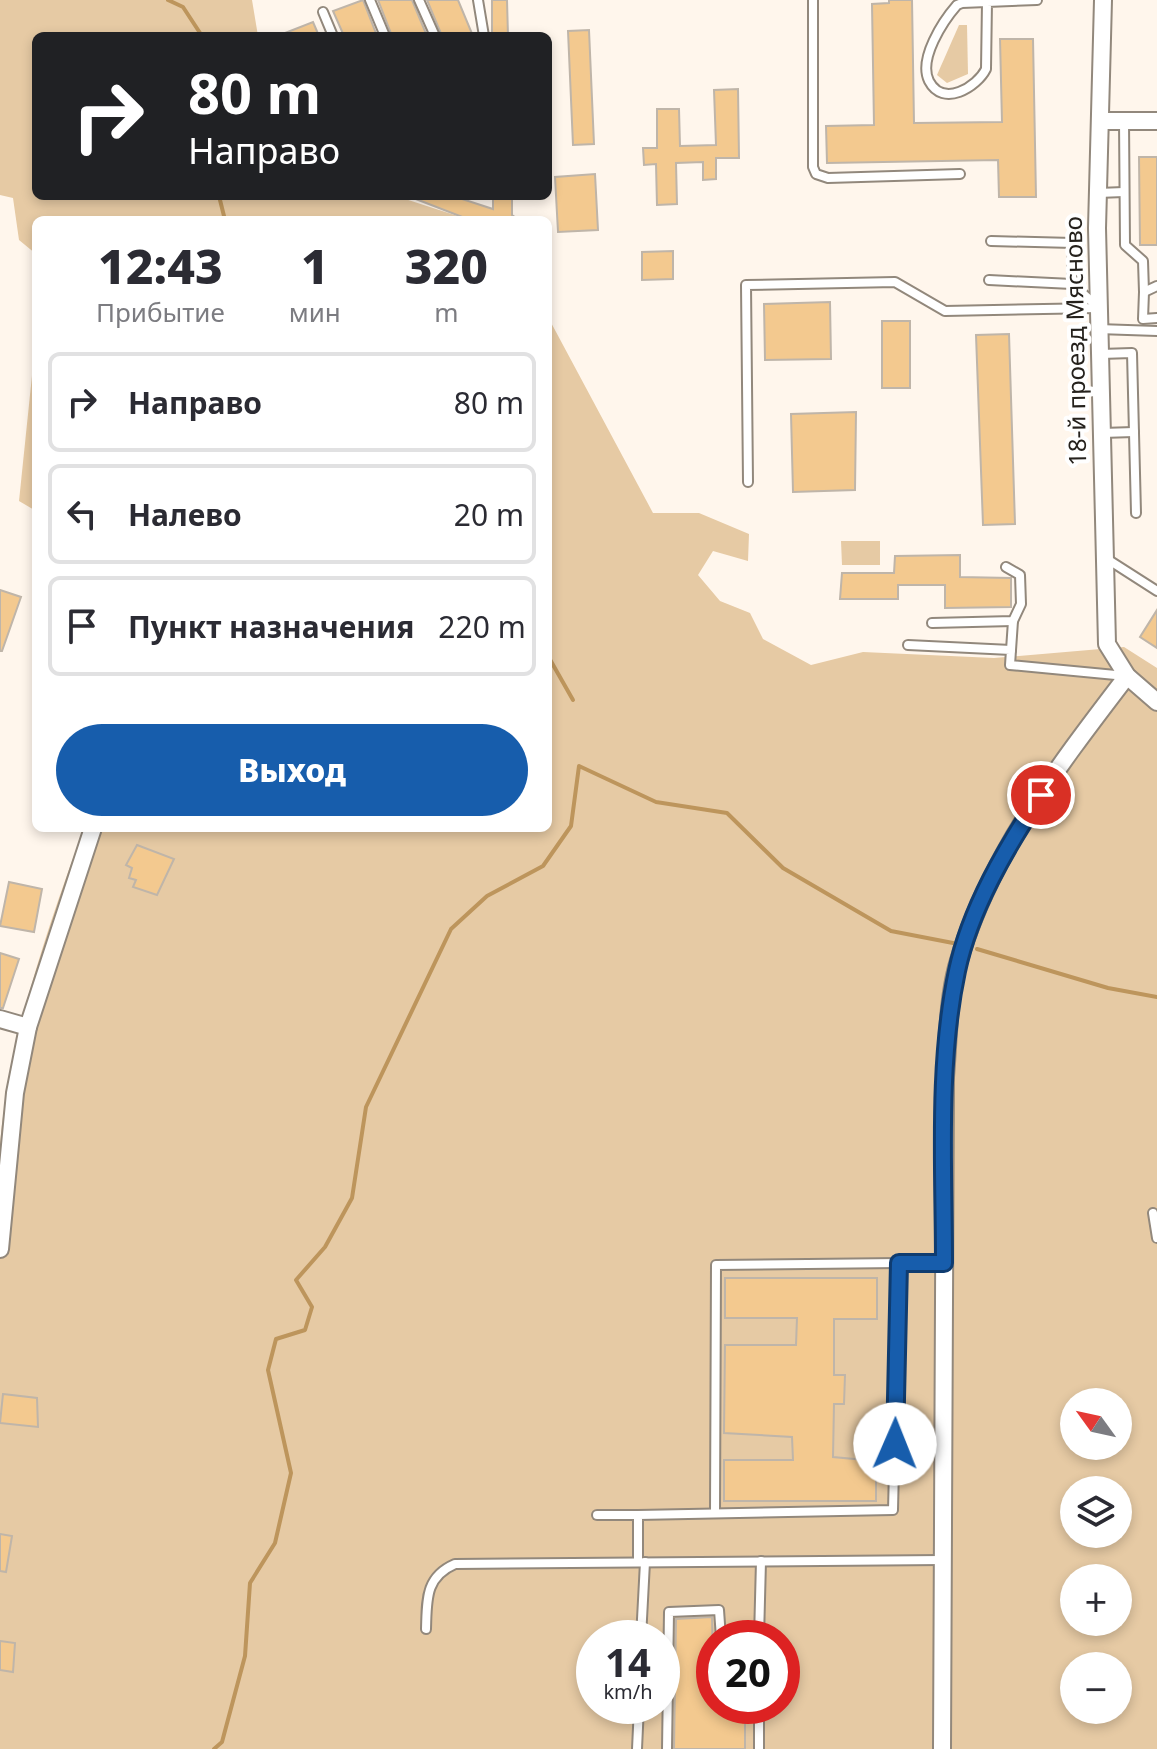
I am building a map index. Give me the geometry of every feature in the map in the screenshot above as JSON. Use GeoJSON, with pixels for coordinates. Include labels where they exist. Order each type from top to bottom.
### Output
{"type":"FeatureCollection","features":[{"type":"Feature","properties":{"kind":"street","name":"18-й проезд Мясново"},"geometry":{"type":"LineString","coordinates":[[1103,0],[1098,329],[1107,644],[1127,676],[1157,702]]}},
{"type":"Feature","properties":{"kind":"street"},"geometry":{"type":"LineString","coordinates":[[1101,121],[1157,121]]}},
{"type":"Feature","properties":{"kind":"street"},"geometry":{"type":"LineString","coordinates":[[942,1749],[945,1077],[957,968],[978,911],[1011,840],[1070,751],[1127,676]]}},
{"type":"Feature","properties":{"kind":"street"},"geometry":{"type":"LineString","coordinates":[[0,1249],[15,1093],[28,1027],[92,832]]}},
{"type":"Feature","properties":{"kind":"street"},"geometry":{"type":"LineString","coordinates":[[0,1019],[28,1027]]}},
{"type":"Feature","properties":{"kind":"lane"},"geometry":{"type":"LineString","coordinates":[[370,0],[383,32]]}},
{"type":"Feature","properties":{"kind":"lane"},"geometry":{"type":"LineString","coordinates":[[419,0],[433,32]]}},
{"type":"Feature","properties":{"kind":"lane"},"geometry":{"type":"LineString","coordinates":[[478,0],[483,32]]}},
{"type":"Feature","properties":{"kind":"lane"},"geometry":{"type":"LineString","coordinates":[[813,0],[813,167],[816,174],[828,178],[960,174]]}},
{"type":"Feature","properties":{"kind":"lane"},"geometry":{"type":"LineString","coordinates":[[987,2],[986,69],[981,79],[973,88],[959,93],[933,86],[928,79],[927,62],[952,11],[962,3],[987,2],[1037,0]]}},
{"type":"Feature","properties":{"kind":"lane"},"geometry":{"type":"LineString","coordinates":[[323,12],[331,32]]}},
{"type":"Feature","properties":{"kind":"lane"},"geometry":{"type":"LineString","coordinates":[[1124,121],[1125,245],[1143,261],[1143,319],[1157,318]]}},
{"type":"Feature","properties":{"kind":"lane"},"geometry":{"type":"LineString","coordinates":[[1098,193],[1124,192]]}},
{"type":"Feature","properties":{"kind":"lane"},"geometry":{"type":"LineString","coordinates":[[991,241],[1073,243],[1072,284]]}},
{"type":"Feature","properties":{"kind":"lane"},"geometry":{"type":"LineString","coordinates":[[989,280],[1072,284],[1099,308]]}},
{"type":"Feature","properties":{"kind":"lane"},"geometry":{"type":"LineString","coordinates":[[748,482],[746,285],[895,282],[945,311],[1099,308]]}},
{"type":"Feature","properties":{"kind":"lane"},"geometry":{"type":"LineString","coordinates":[[1144,292],[1157,286]]}},
{"type":"Feature","properties":{"kind":"lane"},"geometry":{"type":"LineString","coordinates":[[1098,329],[1157,331]]}},
{"type":"Feature","properties":{"kind":"lane"},"geometry":{"type":"LineString","coordinates":[[1100,354],[1132,353],[1136,513]]}},
{"type":"Feature","properties":{"kind":"lane"},"geometry":{"type":"LineString","coordinates":[[1102,433],[1134,432]]}},
{"type":"Feature","properties":{"kind":"lane"},"geometry":{"type":"LineString","coordinates":[[1104,557],[1157,591]]}},
{"type":"Feature","properties":{"kind":"lane"},"geometry":{"type":"LineString","coordinates":[[1006,567],[1020,575],[1021,604],[1013,621],[1010,665],[1127,676]]}},
{"type":"Feature","properties":{"kind":"lane"},"geometry":{"type":"LineString","coordinates":[[932,623],[1013,621]]}},
{"type":"Feature","properties":{"kind":"lane"},"geometry":{"type":"LineString","coordinates":[[908,645],[1011,650]]}},
{"type":"Feature","properties":{"kind":"lane"},"geometry":{"type":"LineString","coordinates":[[1153,1213],[1157,1238]]}},
{"type":"Feature","properties":{"kind":"lane"},"geometry":{"type":"LineString","coordinates":[[597,1515],[893,1510],[899,1263]]}},
{"type":"Feature","properties":{"kind":"lane"},"geometry":{"type":"LineString","coordinates":[[715,1513],[716,1265],[944,1263]]}},
{"type":"Feature","properties":{"kind":"lane"},"geometry":{"type":"LineString","coordinates":[[638,1515],[642,1562],[641,1620]]}},
{"type":"Feature","properties":{"kind":"lane"},"geometry":{"type":"LineString","coordinates":[[426,1629],[428,1591],[432,1580],[441,1570],[455,1564],[943,1560]]}},
{"type":"Feature","properties":{"kind":"lane"},"geometry":{"type":"LineString","coordinates":[[759,1620],[761,1561]]}},
{"type":"Feature","properties":{"kind":"lane"},"geometry":{"type":"LineString","coordinates":[[667,1749],[669,1612],[719,1610],[720,1620]]}},
{"type":"Feature","properties":{"kind":"lane"},"geometry":{"type":"LineString","coordinates":[[637,1749],[638,1724]]}},
{"type":"Feature","properties":{"kind":"lane"},"geometry":{"type":"LineString","coordinates":[[759,1724],[759,1749]]}},
{"type":"Feature","properties":{"kind":"shaded area"},"geometry":{"type":"Polygon","coordinates":[[[0,0],[252,0],[257,32],[32,32],[32,200],[408,200],[458,216],[32,216],[32,251],[19,240],[13,198],[0,195],[0,0]]]}},
{"type":"Feature","properties":{"kind":"shaded area"},"geometry":{"type":"Polygon","coordinates":[[[959,25],[967,25],[968,74],[947,83],[937,75],[959,25]]]}},
{"type":"Feature","properties":{"kind":"shaded area"},"geometry":{"type":"Polygon","coordinates":[[[552,324],[653,513],[699,513],[749,534],[748,561],[713,551],[698,575],[720,601],[750,613],[763,639],[811,665],[863,652],[994,658],[1124,647],[1157,668],[1157,1749],[0,1749],[0,1143],[12,1063],[44,944],[83,832],[552,832],[552,324]]]}},
{"type":"Feature","properties":{"kind":"shaded area"},"geometry":{"type":"Polygon","coordinates":[[[32,376],[32,509],[19,501],[32,376]]]}},
{"type":"Feature","properties":{"kind":"shaded area"},"geometry":{"type":"Polygon","coordinates":[[[841,541],[880,541],[880,565],[842,565],[841,541]]]}},
{"type":"Feature","properties":{"kind":"building"},"geometry":{"type":"Polygon","coordinates":[[[363,0],[375,32],[342,32],[333,11],[363,0]]]}},
{"type":"Feature","properties":{"kind":"building"},"geometry":{"type":"Polygon","coordinates":[[[378,0],[412,0],[425,32],[390,32],[378,0]]]}},
{"type":"Feature","properties":{"kind":"building"},"geometry":{"type":"Polygon","coordinates":[[[427,0],[458,0],[471,32],[440,32],[427,0]]]}},
{"type":"Feature","properties":{"kind":"building"},"geometry":{"type":"Polygon","coordinates":[[[492,0],[507,0],[508,32],[492,32],[492,0]]]}},
{"type":"Feature","properties":{"kind":"building"},"geometry":{"type":"Polygon","coordinates":[[[889,0],[912,0],[914,123],[1002,122],[1000,39],[1033,39],[1036,197],[999,197],[998,160],[827,163],[826,126],[874,125],[872,4],[889,3],[889,0]]]}},
{"type":"Feature","properties":{"kind":"building"},"geometry":{"type":"Polygon","coordinates":[[[313,22],[317,32],[288,32],[313,22]]]}},
{"type":"Feature","properties":{"kind":"building"},"geometry":{"type":"Polygon","coordinates":[[[589,30],[594,144],[573,145],[568,31],[589,30]]]}},
{"type":"Feature","properties":{"kind":"building"},"geometry":{"type":"Polygon","coordinates":[[[738,89],[739,158],[716,158],[716,179],[703,180],[703,162],[676,163],[677,204],[657,205],[656,164],[644,165],[643,148],[657,148],[657,109],[679,109],[680,146],[716,145],[714,90],[738,89]]]}},
{"type":"Feature","properties":{"kind":"building"},"geometry":{"type":"Polygon","coordinates":[[[1139,157],[1157,157],[1157,245],[1140,245],[1139,157]]]}},
{"type":"Feature","properties":{"kind":"building"},"geometry":{"type":"Polygon","coordinates":[[[595,174],[598,230],[558,232],[555,177],[595,174]]]}},
{"type":"Feature","properties":{"kind":"building"},"geometry":{"type":"Polygon","coordinates":[[[418,200],[465,200],[493,209],[493,200],[512,200],[513,216],[460,216],[418,200]]]}},
{"type":"Feature","properties":{"kind":"building"},"geometry":{"type":"Polygon","coordinates":[[[673,251],[673,279],[642,280],[642,252],[673,251]]]}},
{"type":"Feature","properties":{"kind":"building"},"geometry":{"type":"Polygon","coordinates":[[[830,302],[831,359],[765,360],[764,304],[830,302]]]}},
{"type":"Feature","properties":{"kind":"building"},"geometry":{"type":"Polygon","coordinates":[[[882,321],[910,321],[910,388],[882,388],[882,321]]]}},
{"type":"Feature","properties":{"kind":"building"},"geometry":{"type":"Polygon","coordinates":[[[1009,334],[1015,524],[983,525],[976,335],[1009,334]]]}},
{"type":"Feature","properties":{"kind":"building"},"geometry":{"type":"Polygon","coordinates":[[[856,412],[855,490],[793,492],[791,414],[856,412]]]}},
{"type":"Feature","properties":{"kind":"building"},"geometry":{"type":"Polygon","coordinates":[[[960,555],[960,577],[1011,578],[1011,607],[945,608],[945,585],[898,585],[898,599],[840,599],[842,573],[894,573],[895,556],[960,555]]]}},
{"type":"Feature","properties":{"kind":"building"},"geometry":{"type":"Polygon","coordinates":[[[0,590],[21,597],[2,651],[0,651],[0,590]]]}},
{"type":"Feature","properties":{"kind":"building"},"geometry":{"type":"Polygon","coordinates":[[[1157,610],[1157,648],[1140,637],[1157,610]]]}},
{"type":"Feature","properties":{"kind":"building"},"geometry":{"type":"Polygon","coordinates":[[[137,845],[174,859],[157,895],[133,887],[136,880],[129,878],[132,868],[126,865],[137,845]]]}},
{"type":"Feature","properties":{"kind":"building"},"geometry":{"type":"Polygon","coordinates":[[[9,882],[42,889],[34,932],[0,926],[9,882]]]}},
{"type":"Feature","properties":{"kind":"building"},"geometry":{"type":"Polygon","coordinates":[[[0,953],[19,959],[3,1008],[0,1008],[0,953]]]}},
{"type":"Feature","properties":{"kind":"building"},"geometry":{"type":"Polygon","coordinates":[[[725,1278],[877,1278],[877,1319],[834,1319],[834,1375],[845,1375],[844,1404],[834,1404],[833,1457],[876,1461],[876,1501],[724,1501],[724,1460],[793,1460],[792,1437],[724,1433],[725,1345],[796,1345],[797,1318],[725,1318],[725,1278]]]}},
{"type":"Feature","properties":{"kind":"building"},"geometry":{"type":"Polygon","coordinates":[[[3,1394],[37,1398],[38,1427],[0,1423],[3,1394]]]}},
{"type":"Feature","properties":{"kind":"building"},"geometry":{"type":"Polygon","coordinates":[[[0,1534],[12,1536],[6,1572],[0,1571],[0,1534]]]}},
{"type":"Feature","properties":{"kind":"building"},"geometry":{"type":"Polygon","coordinates":[[[712,1617],[712,1620],[696,1620],[696,1724],[745,1724],[745,1749],[674,1749],[674,1724],[680,1724],[680,1620],[676,1619],[712,1617]]]}},
{"type":"Feature","properties":{"kind":"building"},"geometry":{"type":"Polygon","coordinates":[[[0,1641],[15,1643],[13,1672],[0,1670],[0,1641]]]}},
{"type":"Feature","properties":{"kind":"waterway"},"geometry":{"type":"LineString","coordinates":[[168,0],[183,7],[199,32]]}},
{"type":"Feature","properties":{"kind":"waterway"},"geometry":{"type":"LineString","coordinates":[[220,200],[224,216]]}},
{"type":"Feature","properties":{"kind":"waterway"},"geometry":{"type":"LineString","coordinates":[[552,663],[573,700]]}},
{"type":"Feature","properties":{"kind":"waterway"},"geometry":{"type":"LineString","coordinates":[[214,1749],[222,1742],[245,1656],[250,1583],[275,1543],[291,1473],[268,1370],[276,1339],[305,1330],[312,1307],[296,1280],[325,1247],[352,1198],[366,1107],[451,929],[487,896],[543,866],[571,826],[579,766],[656,802],[727,813],[783,868],[891,931],[953,943]]}},
{"type":"Feature","properties":{"kind":"waterway"},"geometry":{"type":"LineString","coordinates":[[977,949],[1108,988],[1157,997]]}},
{"type":"Feature","properties":{"kind":"route"},"geometry":{"type":"LineString","coordinates":[[895,1444],[899,1263],[944,1263],[945,1077],[957,968],[978,911],[1011,840],[1041,795]]}}]}
